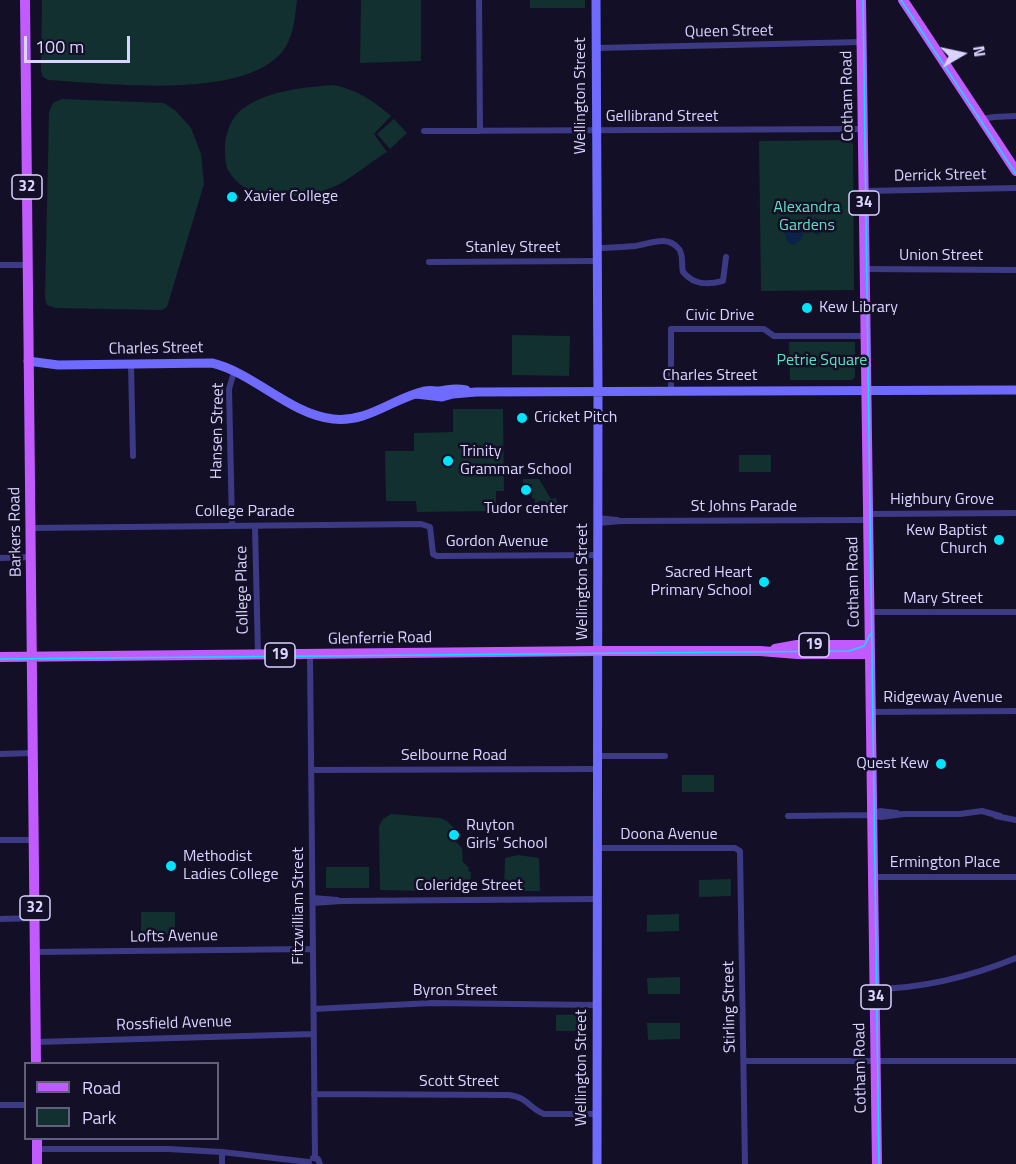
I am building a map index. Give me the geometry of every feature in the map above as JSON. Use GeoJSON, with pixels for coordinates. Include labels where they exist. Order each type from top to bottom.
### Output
{"type":"FeatureCollection","features":[{"type":"Feature","properties":{"kind":"main road","name":"Barkers Road"},"geometry":{"type":"LineString","coordinates":[[25,0],[36,1062]]}},
{"type":"Feature","properties":{"kind":"main road","name":"Cotham Road"},"geometry":{"type":"LineString","coordinates":[[861,0],[878,1164]]}},
{"type":"Feature","properties":{"kind":"main road"},"geometry":{"type":"LineString","coordinates":[[907,2],[1016,171]]}},
{"type":"Feature","properties":{"kind":"main road","name":"Glenferrie Road"},"geometry":{"type":"LineString","coordinates":[[0,657],[598,651],[760,651],[796,654],[870,649]]}},
{"type":"Feature","properties":{"kind":"main road"},"geometry":{"type":"LineString","coordinates":[[37,1144],[37,1164]]}},
{"type":"Feature","properties":{"kind":"street"},"geometry":{"type":"LineString","coordinates":[[480,0],[480,131]]}},
{"type":"Feature","properties":{"kind":"street","name":"Wellington Street"},"geometry":{"type":"LineString","coordinates":[[596,0],[597,1164]]}},
{"type":"Feature","properties":{"kind":"street","name":"Queen Street"},"geometry":{"type":"LineString","coordinates":[[596,48],[862,42]]}},
{"type":"Feature","properties":{"kind":"street"},"geometry":{"type":"LineString","coordinates":[[982,119],[1016,116]]}},
{"type":"Feature","properties":{"kind":"street","name":"Gellibrand Street"},"geometry":{"type":"LineString","coordinates":[[424,131],[863,129]]}},
{"type":"Feature","properties":{"kind":"street","name":"Derrick Street"},"geometry":{"type":"LineString","coordinates":[[864,191],[1016,188]]}},
{"type":"Feature","properties":{"kind":"street"},"geometry":{"type":"LineString","coordinates":[[597,248],[615,248],[665,241],[679,248],[683,256],[683,272],[689,279],[711,284],[723,281],[726,257]]}},
{"type":"Feature","properties":{"kind":"street","name":"Stanley Street"},"geometry":{"type":"LineString","coordinates":[[429,262],[597,261]]}},
{"type":"Feature","properties":{"kind":"street"},"geometry":{"type":"LineString","coordinates":[[0,265],[27,265]]}},
{"type":"Feature","properties":{"kind":"street","name":"Union Street"},"geometry":{"type":"LineString","coordinates":[[865,269],[1016,270]]}},
{"type":"Feature","properties":{"kind":"street","name":"Civic Drive"},"geometry":{"type":"LineString","coordinates":[[671,392],[671,329],[764,329],[774,336],[866,336]]}},
{"type":"Feature","properties":{"kind":"street","name":"Charles Street"},"geometry":{"type":"LineString","coordinates":[[28,360],[58,365]]}},
{"type":"Feature","properties":{"kind":"street","name":"Charles Street"},"geometry":{"type":"LineString","coordinates":[[29,376],[41,368],[58,365],[212,363],[234,372],[307,411],[333,419],[368,415],[416,394],[438,397],[476,392],[1016,390]]}},
{"type":"Feature","properties":{"kind":"street"},"geometry":{"type":"LineString","coordinates":[[131,364],[133,456]]}},
{"type":"Feature","properties":{"kind":"street","name":"Hansen Street"},"geometry":{"type":"LineString","coordinates":[[232,525],[230,389],[234,372]]}},
{"type":"Feature","properties":{"kind":"street","name":"Highbury Grove"},"geometry":{"type":"LineString","coordinates":[[868,517],[1016,513]]}},
{"type":"Feature","properties":{"kind":"street","name":"St Johns Parade"},"geometry":{"type":"LineString","coordinates":[[598,521],[868,517]]}},
{"type":"Feature","properties":{"kind":"street","name":"College Parade"},"geometry":{"type":"LineString","coordinates":[[31,528],[424,524],[431,530],[433,554]]}},
{"type":"Feature","properties":{"kind":"street","name":"College Place"},"geometry":{"type":"LineString","coordinates":[[255,526],[258,655]]}},
{"type":"Feature","properties":{"kind":"street","name":"Gordon Avenue"},"geometry":{"type":"LineString","coordinates":[[433,554],[598,555]]}},
{"type":"Feature","properties":{"kind":"street"},"geometry":{"type":"LineString","coordinates":[[0,558],[31,557]]}},
{"type":"Feature","properties":{"kind":"street","name":"Mary Street"},"geometry":{"type":"LineString","coordinates":[[869,612],[1016,612]]}},
{"type":"Feature","properties":{"kind":"street","name":"Fitzwilliam Street"},"geometry":{"type":"LineString","coordinates":[[310,654],[315,1157]]}},
{"type":"Feature","properties":{"kind":"street","name":"Ridgeway Avenue"},"geometry":{"type":"LineString","coordinates":[[871,712],[1016,711]]}},
{"type":"Feature","properties":{"kind":"street"},"geometry":{"type":"LineString","coordinates":[[0,754],[33,753]]}},
{"type":"Feature","properties":{"kind":"street"},"geometry":{"type":"LineString","coordinates":[[597,756],[664,756]]}},
{"type":"Feature","properties":{"kind":"street","name":"Selbourne Road"},"geometry":{"type":"LineString","coordinates":[[312,770],[597,769]]}},
{"type":"Feature","properties":{"kind":"street"},"geometry":{"type":"LineString","coordinates":[[788,816],[872,814],[881,817],[904,814],[960,814],[974,817],[1000,816],[1016,820]]}},
{"type":"Feature","properties":{"kind":"street"},"geometry":{"type":"LineString","coordinates":[[0,840],[34,840]]}},
{"type":"Feature","properties":{"kind":"street","name":"Doona Avenue"},"geometry":{"type":"LineString","coordinates":[[597,848],[735,848],[740,850]]}},
{"type":"Feature","properties":{"kind":"street","name":"Stirling Street"},"geometry":{"type":"LineString","coordinates":[[740,850],[745,1164]]}},
{"type":"Feature","properties":{"kind":"street","name":"Ermington Place"},"geometry":{"type":"LineString","coordinates":[[873,877],[1016,877]]}},
{"type":"Feature","properties":{"kind":"street","name":"Coleridge Street"},"geometry":{"type":"LineString","coordinates":[[313,901],[597,899]]}},
{"type":"Feature","properties":{"kind":"street"},"geometry":{"type":"LineString","coordinates":[[0,919],[35,918]]}},
{"type":"Feature","properties":{"kind":"street","name":"Lofts Avenue"},"geometry":{"type":"LineString","coordinates":[[35,952],[313,949]]}},
{"type":"Feature","properties":{"kind":"street"},"geometry":{"type":"LineString","coordinates":[[875,989],[909,987],[963,977],[1016,958]]}},
{"type":"Feature","properties":{"kind":"street","name":"Byron Street"},"geometry":{"type":"LineString","coordinates":[[314,1009],[432,1003],[597,1005]]}},
{"type":"Feature","properties":{"kind":"street","name":"Rossfield Avenue"},"geometry":{"type":"LineString","coordinates":[[36,1042],[314,1034]]}},
{"type":"Feature","properties":{"kind":"street"},"geometry":{"type":"LineString","coordinates":[[744,1061],[1016,1061]]}},
{"type":"Feature","properties":{"kind":"street","name":"Scott Street"},"geometry":{"type":"LineString","coordinates":[[314,1094],[509,1095],[519,1096],[538,1112],[544,1114],[597,1114]]}},
{"type":"Feature","properties":{"kind":"street"},"geometry":{"type":"LineString","coordinates":[[0,1105],[24,1105]]}},
{"type":"Feature","properties":{"kind":"street"},"geometry":{"type":"LineString","coordinates":[[37,1144],[222,1152],[309,1163],[310,1159],[315,1157],[321,1164]]}},
{"type":"Feature","properties":{"kind":"street"},"geometry":{"type":"LineString","coordinates":[[222,1152],[222,1164]]}},
{"type":"Feature","properties":{"kind":"green space"},"geometry":{"type":"Polygon","coordinates":[[[42,0],[297,0],[294,25],[288,43],[267,65],[241,76],[209,83],[138,85],[48,80],[42,76],[42,0]]]}},
{"type":"Feature","properties":{"kind":"green space"},"geometry":{"type":"Polygon","coordinates":[[[361,0],[421,0],[421,61],[360,63],[361,0]]]}},
{"type":"Feature","properties":{"kind":"green space"},"geometry":{"type":"Polygon","coordinates":[[[530,0],[585,0],[585,8],[530,8],[530,0]]]}},
{"type":"Feature","properties":{"kind":"green space"},"geometry":{"type":"Polygon","coordinates":[[[333,85],[364,96],[391,116],[374,134],[387,152],[339,184],[306,195],[291,197],[261,194],[237,181],[227,168],[225,147],[229,127],[237,113],[251,103],[273,94],[333,85]]]}},
{"type":"Feature","properties":{"kind":"green space"},"geometry":{"type":"Polygon","coordinates":[[[62,99],[164,103],[176,111],[191,128],[201,154],[204,184],[167,307],[162,310],[55,308],[47,305],[45,298],[49,112],[53,103],[62,99]]]}},
{"type":"Feature","properties":{"kind":"green space"},"geometry":{"type":"Polygon","coordinates":[[[394,119],[407,133],[390,149],[377,134],[394,119]]]}},
{"type":"Feature","properties":{"kind":"green space","name":"Alexandra Gardens"},"geometry":{"type":"Polygon","coordinates":[[[848,140],[853,144],[854,290],[761,291],[759,141],[848,140]]]}},
{"type":"Feature","properties":{"kind":"green space"},"geometry":{"type":"Polygon","coordinates":[[[512,335],[570,336],[569,376],[512,375],[512,335]]]}},
{"type":"Feature","properties":{"kind":"green space","name":"Petrie Square"},"geometry":{"type":"Polygon","coordinates":[[[789,342],[855,342],[855,377],[852,380],[790,380],[789,342]]]}},
{"type":"Feature","properties":{"kind":"green space"},"geometry":{"type":"Polygon","coordinates":[[[453,409],[503,409],[504,491],[496,491],[496,511],[417,512],[416,501],[386,501],[385,451],[414,451],[414,433],[453,432],[453,409]]]}},
{"type":"Feature","properties":{"kind":"green space"},"geometry":{"type":"Polygon","coordinates":[[[739,455],[771,455],[771,472],[739,472],[739,455]]]}},
{"type":"Feature","properties":{"kind":"green space"},"geometry":{"type":"Polygon","coordinates":[[[523,479],[539,479],[551,499],[556,498],[559,510],[547,510],[545,501],[535,504],[535,499],[532,498],[532,484],[523,485],[523,479]]]}},
{"type":"Feature","properties":{"kind":"green space"},"geometry":{"type":"Polygon","coordinates":[[[682,775],[714,775],[714,792],[682,792],[682,775]]]}},
{"type":"Feature","properties":{"kind":"green space"},"geometry":{"type":"Polygon","coordinates":[[[391,814],[440,818],[447,821],[455,829],[455,841],[462,848],[463,862],[471,872],[470,892],[380,890],[379,826],[383,819],[391,814]]]}},
{"type":"Feature","properties":{"kind":"green space"},"geometry":{"type":"Polygon","coordinates":[[[518,855],[539,858],[540,891],[504,891],[505,858],[518,855]]]}},
{"type":"Feature","properties":{"kind":"green space"},"geometry":{"type":"Polygon","coordinates":[[[326,867],[369,867],[369,888],[326,888],[326,867]]]}},
{"type":"Feature","properties":{"kind":"green space"},"geometry":{"type":"Polygon","coordinates":[[[731,879],[731,896],[699,897],[699,880],[731,879]]]}},
{"type":"Feature","properties":{"kind":"green space"},"geometry":{"type":"Polygon","coordinates":[[[141,912],[175,912],[175,934],[141,934],[141,912]]]}},
{"type":"Feature","properties":{"kind":"green space"},"geometry":{"type":"Polygon","coordinates":[[[679,914],[679,931],[647,932],[647,915],[679,914]]]}},
{"type":"Feature","properties":{"kind":"green space"},"geometry":{"type":"Polygon","coordinates":[[[680,977],[680,994],[648,994],[647,978],[680,977]]]}},
{"type":"Feature","properties":{"kind":"green space"},"geometry":{"type":"Polygon","coordinates":[[[588,1014],[588,1031],[556,1031],[556,1015],[588,1014]]]}},
{"type":"Feature","properties":{"kind":"green space"},"geometry":{"type":"Polygon","coordinates":[[[647,1023],[680,1023],[680,1039],[648,1040],[647,1023]]]}},
{"type":"Feature","properties":{"kind":"water"},"geometry":{"type":"Polygon","coordinates":[[[815,217],[819,220],[822,231],[817,235],[809,230],[804,232],[801,240],[794,245],[788,243],[782,220],[793,220],[802,226],[815,217]]]}},
{"type":"Feature","properties":{"kind":"tram line"},"geometry":{"type":"LineString","coordinates":[[863,0],[879,1164]]}},
{"type":"Feature","properties":{"kind":"tram line"},"geometry":{"type":"LineString","coordinates":[[901,0],[1016,174]]}},
{"type":"Feature","properties":{"kind":"tram line"},"geometry":{"type":"LineString","coordinates":[[0,659],[849,651],[864,646],[871,633]]}},
{"type":"Feature","properties":{"kind":"place","name":"Xavier College"},"geometry":{"type":"Point","coordinates":[232,197]}},
{"type":"Feature","properties":{"kind":"place","name":"Kew Library"},"geometry":{"type":"Point","coordinates":[807,308]}},
{"type":"Feature","properties":{"kind":"place","name":"Cricket Pitch"},"geometry":{"type":"Point","coordinates":[522,418]}},
{"type":"Feature","properties":{"kind":"place","name":"Trinity Grammar School"},"geometry":{"type":"Point","coordinates":[448,461]}},
{"type":"Feature","properties":{"kind":"place","name":"Tudor center"},"geometry":{"type":"Point","coordinates":[526,490]}},
{"type":"Feature","properties":{"kind":"place","name":"Kew Baptist Church"},"geometry":{"type":"Point","coordinates":[999,540]}},
{"type":"Feature","properties":{"kind":"place","name":"Sacred Heart Primary School"},"geometry":{"type":"Point","coordinates":[764,582]}},
{"type":"Feature","properties":{"kind":"place","name":"Quest Kew"},"geometry":{"type":"Point","coordinates":[941,764]}},
{"type":"Feature","properties":{"kind":"place","name":"Ruyton Girls' School"},"geometry":{"type":"Point","coordinates":[454,835]}},
{"type":"Feature","properties":{"kind":"place","name":"Methodist Ladies College"},"geometry":{"type":"Point","coordinates":[171,866]}}]}
